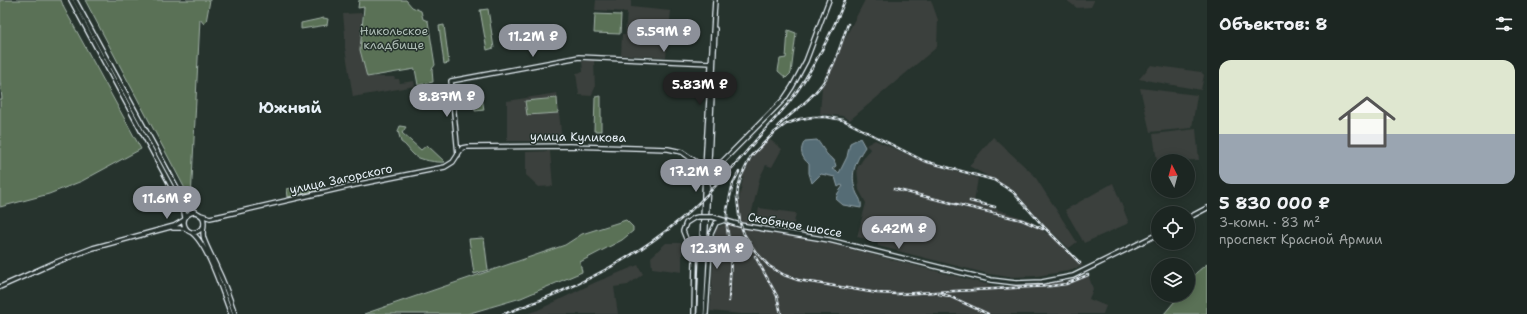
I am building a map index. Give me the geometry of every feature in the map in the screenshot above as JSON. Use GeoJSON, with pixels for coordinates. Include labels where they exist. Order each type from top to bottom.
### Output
{"type":"FeatureCollection","features":[{"type":"Feature","properties":{"kind":"main road"},"geometry":{"type":"LineString","coordinates":[[70,0],[180,203],[184,212],[185,228]]}},
{"type":"Feature","properties":{"kind":"main road"},"geometry":{"type":"LineString","coordinates":[[75,0],[188,208],[210,218],[224,215]]}},
{"type":"Feature","properties":{"kind":"main road"},"geometry":{"type":"LineString","coordinates":[[702,314],[711,63],[716,0]]}},
{"type":"Feature","properties":{"kind":"main road"},"geometry":{"type":"LineString","coordinates":[[698,314],[704,239],[716,0]]}},
{"type":"Feature","properties":{"kind":"main road","name":"улица Куликова"},"geometry":{"type":"LineString","coordinates":[[458,155],[462,148],[467,147],[612,147],[676,150],[682,152],[698,163],[712,165],[720,163],[784,99],[806,61],[829,0]]}},
{"type":"Feature","properties":{"kind":"main road"},"geometry":{"type":"LineString","coordinates":[[458,155],[451,81],[579,57],[711,63]]}},
{"type":"Feature","properties":{"kind":"main road","name":"улица Загорского"},"geometry":{"type":"LineString","coordinates":[[224,215],[349,186],[445,167],[453,162],[458,155]]}},
{"type":"Feature","properties":{"kind":"main road"},"geometry":{"type":"LineString","coordinates":[[1195,214],[1207,208]]}},
{"type":"Feature","properties":{"kind":"main road"},"geometry":{"type":"LineString","coordinates":[[0,287],[79,253],[174,226],[190,213],[195,212]]}},
{"type":"Feature","properties":{"kind":"main road"},"geometry":{"type":"LineString","coordinates":[[201,215],[204,221],[204,238],[235,314]]}},
{"type":"Feature","properties":{"kind":"main road"},"geometry":{"type":"LineString","coordinates":[[191,232],[198,232],[209,221],[224,215]]}},
{"type":"Feature","properties":{"kind":"main road","name":"Скобяное шоссе"},"geometry":{"type":"LineString","coordinates":[[694,314],[695,261],[684,231],[686,223],[698,217],[713,218],[724,220],[740,226],[829,240],[991,280],[1016,283],[1042,282],[1073,276],[1151,237]]}},
{"type":"Feature","properties":{"kind":"main road"},"geometry":{"type":"LineString","coordinates":[[706,314],[712,234],[716,223],[724,220]]}},
{"type":"Feature","properties":{"kind":"main road"},"geometry":{"type":"LineString","coordinates":[[156,230],[176,227],[185,228],[196,236],[203,245],[231,314]]}},
{"type":"Feature","properties":{"kind":"shaded area"},"geometry":{"type":"Polygon","coordinates":[[[596,0],[631,0],[631,7],[671,11],[666,57],[621,55],[622,34],[625,34],[627,12],[595,10],[596,0]]]}},
{"type":"Feature","properties":{"kind":"shaded area"},"geometry":{"type":"Polygon","coordinates":[[[865,0],[931,0],[938,20],[937,47],[850,120],[842,116],[820,114],[822,86],[827,72],[865,0]]]}},
{"type":"Feature","properties":{"kind":"shaded area"},"geometry":{"type":"Polygon","coordinates":[[[1066,0],[1094,1],[1091,7],[1077,8],[1066,0]]]}},
{"type":"Feature","properties":{"kind":"shaded area"},"geometry":{"type":"Polygon","coordinates":[[[362,13],[360,50],[367,77],[394,77],[395,79],[399,79],[400,83],[414,81],[415,86],[353,97],[345,48],[343,14],[362,13]]]}},
{"type":"Feature","properties":{"kind":"shaded area"},"geometry":{"type":"Polygon","coordinates":[[[594,60],[595,88],[591,96],[579,95],[576,73],[583,72],[582,61],[594,60]]]}},
{"type":"Feature","properties":{"kind":"shaded area"},"geometry":{"type":"Polygon","coordinates":[[[1151,65],[1201,72],[1204,75],[1201,90],[1139,79],[1151,65]]]}},
{"type":"Feature","properties":{"kind":"shaded area"},"geometry":{"type":"Polygon","coordinates":[[[1140,88],[1197,95],[1192,128],[1150,132],[1140,88]]]}},
{"type":"Feature","properties":{"kind":"shaded area"},"geometry":{"type":"Polygon","coordinates":[[[557,93],[562,141],[507,141],[507,101],[557,93]]]}},
{"type":"Feature","properties":{"kind":"shaded area"},"geometry":{"type":"Polygon","coordinates":[[[1196,129],[1199,160],[1195,160],[1195,154],[1156,154],[1153,134],[1196,129]]]}},
{"type":"Feature","properties":{"kind":"shaded area"},"geometry":{"type":"Polygon","coordinates":[[[993,137],[1034,175],[1077,242],[1069,248],[1047,228],[1014,191],[969,166],[993,137]]]}},
{"type":"Feature","properties":{"kind":"shaded area"},"geometry":{"type":"Polygon","coordinates":[[[769,139],[782,149],[772,167],[766,165],[760,177],[749,224],[739,221],[738,205],[744,173],[754,154],[769,139]]]}},
{"type":"Feature","properties":{"kind":"shaded area"},"geometry":{"type":"Polygon","coordinates":[[[875,140],[927,163],[978,178],[974,202],[1029,220],[1059,242],[1083,266],[1069,271],[1037,276],[1009,277],[989,274],[878,246],[877,241],[857,237],[866,203],[859,190],[857,168],[870,149],[866,145],[875,140]]]}},
{"type":"Feature","properties":{"kind":"shaded area"},"geometry":{"type":"Polygon","coordinates":[[[550,151],[553,186],[539,187],[526,175],[526,152],[550,151]]]}},
{"type":"Feature","properties":{"kind":"shaded area"},"geometry":{"type":"Polygon","coordinates":[[[1113,183],[1129,223],[1084,243],[1065,210],[1113,183]]]}},
{"type":"Feature","properties":{"kind":"shaded area"},"geometry":{"type":"Polygon","coordinates":[[[759,208],[796,213],[793,229],[756,223],[759,208]]]}},
{"type":"Feature","properties":{"kind":"shaded area"},"geometry":{"type":"Polygon","coordinates":[[[728,223],[757,231],[828,243],[998,287],[1069,281],[1088,274],[1093,289],[1089,299],[1106,306],[1103,314],[741,314],[710,311],[716,228],[728,223]]]}},
{"type":"Feature","properties":{"kind":"shaded area"},"geometry":{"type":"Polygon","coordinates":[[[666,243],[682,243],[682,272],[652,268],[651,257],[666,243]]]}},
{"type":"Feature","properties":{"kind":"shaded area"},"geometry":{"type":"Polygon","coordinates":[[[638,265],[643,274],[628,285],[614,287],[618,314],[526,314],[538,310],[596,282],[638,265]]]}},
{"type":"Feature","properties":{"kind":"green space"},"geometry":{"type":"Polygon","coordinates":[[[0,0],[61,0],[141,149],[82,181],[49,194],[0,207],[0,99],[2,99],[0,80],[0,0]]]}},
{"type":"Feature","properties":{"kind":"green space"},"geometry":{"type":"Polygon","coordinates":[[[85,0],[210,0],[206,22],[204,24],[200,19],[191,200],[85,0]]]}},
{"type":"Feature","properties":{"kind":"green space","name":"Никольское кладбище"},"geometry":{"type":"Polygon","coordinates":[[[359,0],[406,0],[412,7],[421,11],[423,19],[428,21],[435,65],[432,69],[433,82],[418,85],[415,69],[367,77],[360,50],[364,7],[358,8],[359,0]]]}},
{"type":"Feature","properties":{"kind":"green space"},"geometry":{"type":"Polygon","coordinates":[[[488,9],[494,48],[487,50],[480,10],[488,9]]]}},
{"type":"Feature","properties":{"kind":"green space"},"geometry":{"type":"Polygon","coordinates":[[[595,14],[621,15],[620,34],[594,33],[595,14]]]}},
{"type":"Feature","properties":{"kind":"green space"},"geometry":{"type":"Polygon","coordinates":[[[324,18],[328,19],[327,25],[301,29],[301,23],[324,18]]]}},
{"type":"Feature","properties":{"kind":"green space"},"geometry":{"type":"Polygon","coordinates":[[[444,25],[449,63],[444,64],[439,26],[444,25]]]}},
{"type":"Feature","properties":{"kind":"green space"},"geometry":{"type":"Polygon","coordinates":[[[788,30],[796,33],[791,73],[786,78],[778,71],[780,59],[786,58],[788,30]]]}},
{"type":"Feature","properties":{"kind":"green space"},"geometry":{"type":"Polygon","coordinates":[[[481,91],[484,110],[475,111],[473,92],[481,91]]]}},
{"type":"Feature","properties":{"kind":"green space"},"geometry":{"type":"Polygon","coordinates":[[[601,96],[601,131],[594,131],[595,97],[601,96]]]}},
{"type":"Feature","properties":{"kind":"green space"},"geometry":{"type":"Polygon","coordinates":[[[557,98],[558,113],[527,115],[525,101],[557,98]]]}},
{"type":"Feature","properties":{"kind":"green space"},"geometry":{"type":"Polygon","coordinates":[[[400,126],[406,127],[402,133],[421,150],[427,145],[445,162],[429,161],[416,157],[401,142],[398,131],[400,126]]]}},
{"type":"Feature","properties":{"kind":"green space"},"geometry":{"type":"Polygon","coordinates":[[[322,183],[322,189],[288,197],[287,189],[322,183]]]}},
{"type":"Feature","properties":{"kind":"green space"},"geometry":{"type":"Polygon","coordinates":[[[626,220],[633,227],[633,231],[622,240],[580,262],[582,272],[521,298],[467,314],[364,314],[565,245],[582,234],[626,220]]]}},
{"type":"Feature","properties":{"kind":"green space"},"geometry":{"type":"Polygon","coordinates":[[[484,238],[488,270],[474,274],[469,239],[484,238]]]}},
{"type":"Feature","properties":{"kind":"green space"},"geometry":{"type":"Polygon","coordinates":[[[1207,264],[1207,314],[1164,314],[1174,302],[1195,302],[1195,275],[1207,264]]]}},
{"type":"Feature","properties":{"kind":"water"},"geometry":{"type":"Polygon","coordinates":[[[860,138],[865,147],[858,158],[854,169],[853,181],[861,208],[843,205],[836,199],[843,186],[841,185],[838,187],[835,177],[821,174],[812,183],[809,173],[809,164],[804,159],[802,153],[802,147],[805,141],[817,140],[827,154],[834,160],[836,166],[832,169],[839,173],[847,157],[850,143],[860,138]]]}},
{"type":"Feature","properties":{"kind":"railway"},"geometry":{"type":"LineString","coordinates":[[503,314],[574,286],[619,263],[661,235],[691,210],[730,171],[790,101],[806,78],[834,26],[845,0]]}},
{"type":"Feature","properties":{"kind":"railway"},"geometry":{"type":"LineString","coordinates":[[778,126],[809,99],[824,82],[836,58],[848,24]]}},
{"type":"Feature","properties":{"kind":"railway"},"geometry":{"type":"LineString","coordinates":[[1080,263],[1045,228],[1013,192],[994,180],[924,161],[843,120],[827,117],[813,117],[800,119],[786,124],[775,132],[751,156],[741,177],[738,188],[737,197],[740,223],[744,234],[755,251],[769,266],[784,275],[798,280],[877,293],[897,294],[1051,286],[1066,284],[1088,275]]}},
{"type":"Feature","properties":{"kind":"railway"},"geometry":{"type":"LineString","coordinates":[[729,301],[731,256],[727,227],[727,210],[733,183],[739,172]]}},
{"type":"Feature","properties":{"kind":"railway"},"geometry":{"type":"LineString","coordinates":[[894,189],[1022,220],[1043,229]]}},
{"type":"Feature","properties":{"kind":"railway"},"geometry":{"type":"LineString","coordinates":[[970,201],[995,207]]}},
{"type":"Feature","properties":{"kind":"railway"},"geometry":{"type":"LineString","coordinates":[[755,256],[777,296],[781,314]]}},
{"type":"Feature","properties":{"kind":"railway"},"geometry":{"type":"LineString","coordinates":[[939,294],[949,296],[988,314]]}},
{"type":"Feature","properties":{"kind":"district","name":"Южный"},"geometry":{"type":"Point","coordinates":[290,107]}}]}
